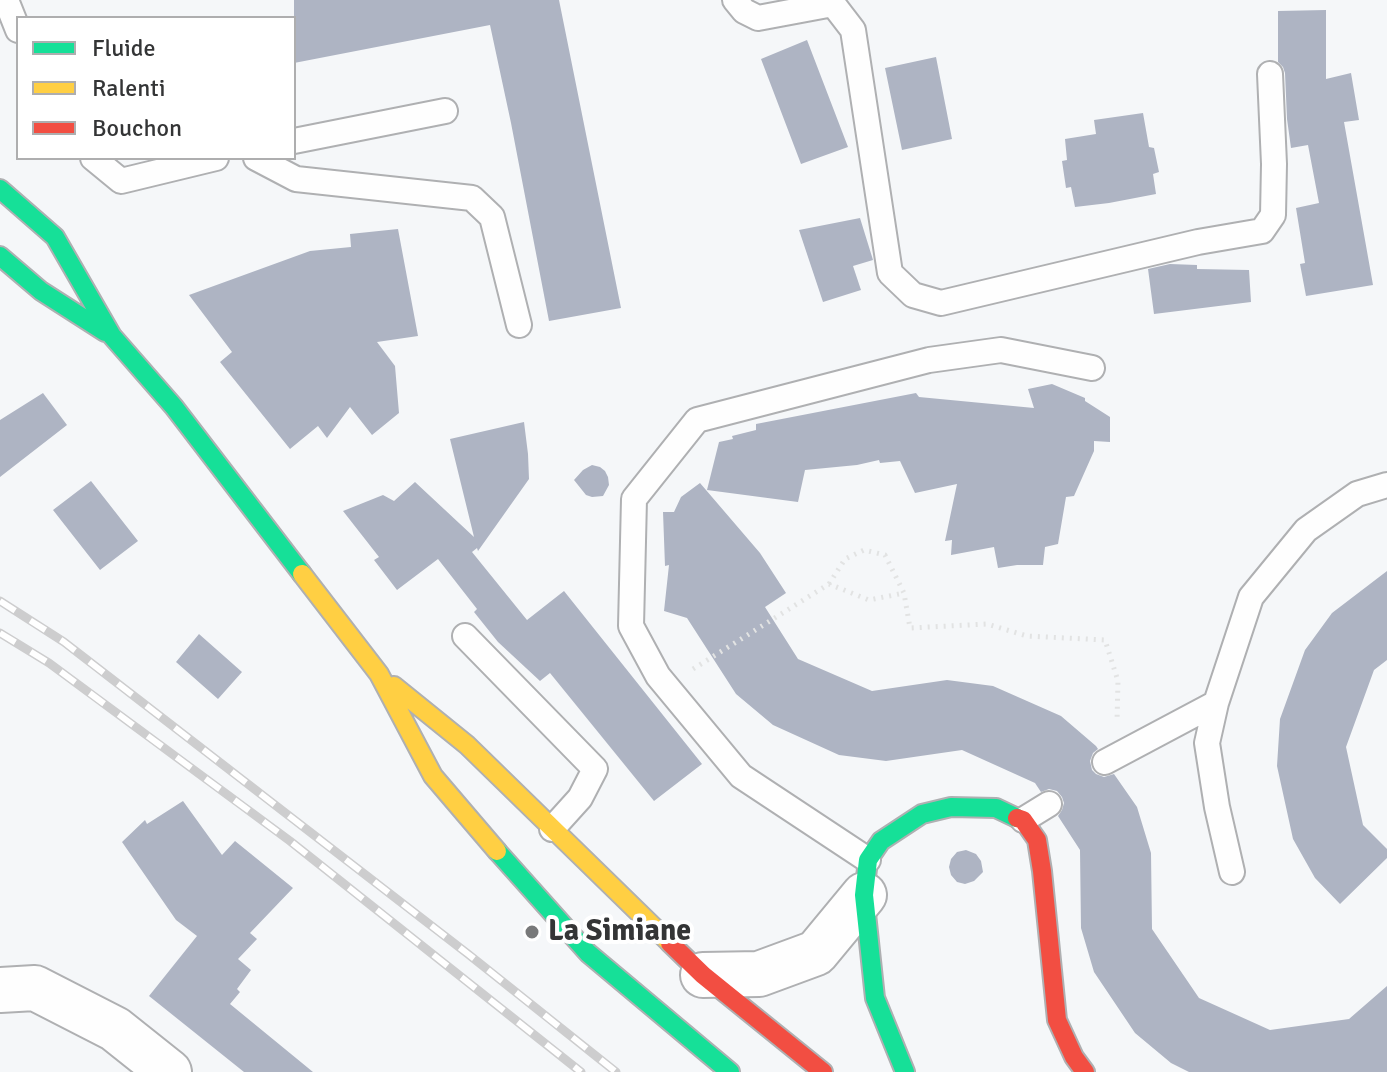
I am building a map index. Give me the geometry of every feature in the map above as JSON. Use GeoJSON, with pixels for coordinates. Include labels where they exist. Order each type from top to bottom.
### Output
{"type":"FeatureCollection","features":[{"type":"Feature","properties":{"kind":"main road"},"geometry":{"type":"LineString","coordinates":[[0,189],[55,237],[112,336],[174,407],[379,674],[433,776],[588,953],[730,1072]]}},
{"type":"Feature","properties":{"kind":"main road"},"geometry":{"type":"LineString","coordinates":[[0,256],[41,291],[112,336]]}},
{"type":"Feature","properties":{"kind":"main road"},"geometry":{"type":"LineString","coordinates":[[379,674],[467,745],[703,975],[823,1072]]}},
{"type":"Feature","properties":{"kind":"main road"},"geometry":{"type":"LineString","coordinates":[[905,1072],[875,998],[866,877],[881,841],[922,814],[951,807],[996,808],[1023,820],[1037,840],[1057,1020],[1074,1057],[1085,1072]]}},
{"type":"Feature","properties":{"kind":"street"},"geometry":{"type":"LineString","coordinates":[[703,975],[759,974],[816,953],[866,877]]}},
{"type":"Feature","properties":{"kind":"street"},"geometry":{"type":"LineString","coordinates":[[0,990],[35,988],[115,1029],[169,1072]]}},
{"type":"Feature","properties":{"kind":"lane"},"geometry":{"type":"LineString","coordinates":[[6,0],[16,25]]}},
{"type":"Feature","properties":{"kind":"lane"},"geometry":{"type":"LineString","coordinates":[[735,0],[744,11],[758,18],[833,4],[853,30],[890,273],[913,295],[941,303],[1198,242],[1262,231],[1273,215],[1270,74]]}},
{"type":"Feature","properties":{"kind":"lane"},"geometry":{"type":"LineString","coordinates":[[296,141],[445,111]]}},
{"type":"Feature","properties":{"kind":"lane"},"geometry":{"type":"LineString","coordinates":[[95,160],[121,181],[208,160]]}},
{"type":"Feature","properties":{"kind":"lane"},"geometry":{"type":"LineString","coordinates":[[260,160],[296,179],[472,198],[492,217],[519,325]]}},
{"type":"Feature","properties":{"kind":"lane"},"geometry":{"type":"LineString","coordinates":[[866,877],[741,776],[658,676],[631,626],[634,499],[697,420],[929,360],[1001,350],[1092,368]]}},
{"type":"Feature","properties":{"kind":"lane"},"geometry":{"type":"LineString","coordinates":[[1232,872],[1207,743],[1216,703],[1251,597],[1306,530],[1357,494],[1387,485]]}},
{"type":"Feature","properties":{"kind":"lane"},"geometry":{"type":"LineString","coordinates":[[465,636],[595,769],[580,798],[552,829]]}},
{"type":"Feature","properties":{"kind":"lane"},"geometry":{"type":"LineString","coordinates":[[1105,762],[1216,703]]}},
{"type":"Feature","properties":{"kind":"lane"},"geometry":{"type":"LineString","coordinates":[[1023,820],[1049,804]]}},
{"type":"Feature","properties":{"kind":"path"},"geometry":{"type":"LineString","coordinates":[[666,685],[829,584],[845,559],[864,550],[885,555],[904,593],[910,628],[987,624],[1027,636],[1105,640],[1118,681],[1117,735]]}},
{"type":"Feature","properties":{"kind":"path"},"geometry":{"type":"LineString","coordinates":[[829,584],[869,600],[904,593]]}},
{"type":"Feature","properties":{"kind":"building"},"geometry":{"type":"Polygon","coordinates":[[[294,0],[559,0],[621,308],[549,321],[490,25],[296,63],[294,0]]]}},
{"type":"Feature","properties":{"kind":"building"},"geometry":{"type":"Polygon","coordinates":[[[1326,10],[1326,79],[1351,73],[1359,120],[1344,122],[1373,285],[1306,296],[1300,264],[1305,263],[1296,208],[1319,203],[1308,145],[1291,148],[1285,73],[1278,62],[1278,11],[1326,10]]]}},
{"type":"Feature","properties":{"kind":"building"},"geometry":{"type":"Polygon","coordinates":[[[807,40],[848,147],[801,164],[761,59],[807,40]]]}},
{"type":"Feature","properties":{"kind":"building"},"geometry":{"type":"Polygon","coordinates":[[[936,57],[952,139],[902,150],[885,68],[936,57]]]}},
{"type":"Feature","properties":{"kind":"building"},"geometry":{"type":"Polygon","coordinates":[[[1143,113],[1149,147],[1154,148],[1159,172],[1153,174],[1156,194],[1075,207],[1071,187],[1066,188],[1062,161],[1067,160],[1065,139],[1096,134],[1094,120],[1143,113]]]}},
{"type":"Feature","properties":{"kind":"building"},"geometry":{"type":"Polygon","coordinates":[[[860,218],[873,260],[853,266],[861,290],[823,302],[799,230],[860,218]]]}},
{"type":"Feature","properties":{"kind":"building"},"geometry":{"type":"Polygon","coordinates":[[[398,229],[418,336],[377,342],[395,366],[399,413],[372,435],[350,407],[327,438],[318,426],[290,449],[220,362],[232,352],[189,295],[310,251],[351,247],[350,234],[398,229]]]}},
{"type":"Feature","properties":{"kind":"building"},"geometry":{"type":"Polygon","coordinates":[[[1170,264],[1197,265],[1197,269],[1249,270],[1251,302],[1154,314],[1148,269],[1170,264]]]}},
{"type":"Feature","properties":{"kind":"building"},"geometry":{"type":"Polygon","coordinates":[[[1052,384],[1085,398],[1110,417],[1110,442],[1094,441],[1094,451],[1074,496],[1066,497],[1058,544],[1045,547],[1043,565],[998,568],[994,547],[951,555],[952,540],[945,541],[957,484],[915,493],[900,461],[880,463],[879,460],[805,470],[798,502],[707,490],[719,442],[756,430],[756,424],[916,393],[919,397],[1034,408],[1028,389],[1052,384]]]}},
{"type":"Feature","properties":{"kind":"building"},"geometry":{"type":"Polygon","coordinates":[[[43,393],[67,425],[0,477],[0,420],[43,393]]]}},
{"type":"Feature","properties":{"kind":"building"},"geometry":{"type":"Polygon","coordinates":[[[524,422],[529,479],[478,551],[477,548],[472,552],[527,620],[564,591],[702,764],[654,801],[550,673],[540,681],[498,642],[438,559],[397,590],[374,560],[379,557],[343,511],[383,495],[394,501],[415,482],[474,537],[450,439],[524,422]]]}},
{"type":"Feature","properties":{"kind":"building"},"geometry":{"type":"Polygon","coordinates":[[[592,465],[600,467],[608,477],[609,485],[603,496],[586,495],[574,480],[592,465]]]}},
{"type":"Feature","properties":{"kind":"building"},"geometry":{"type":"Polygon","coordinates":[[[91,481],[138,541],[100,570],[53,510],[91,481]]]}},
{"type":"Feature","properties":{"kind":"building"},"geometry":{"type":"Polygon","coordinates":[[[700,483],[760,553],[786,593],[765,607],[798,659],[872,691],[947,680],[993,686],[1061,716],[1098,749],[1090,761],[1092,770],[1104,777],[1114,774],[1137,807],[1151,853],[1152,929],[1199,998],[1270,1030],[1349,1019],[1387,986],[1387,1072],[1189,1072],[1171,1063],[1135,1033],[1094,972],[1081,928],[1080,850],[1058,816],[1064,803],[1057,791],[1049,789],[1041,792],[1035,783],[962,750],[886,761],[839,755],[773,725],[736,694],[687,618],[664,611],[669,565],[665,566],[663,512],[674,512],[681,497],[700,483]]]}},
{"type":"Feature","properties":{"kind":"building"},"geometry":{"type":"Polygon","coordinates":[[[1387,571],[1387,660],[1374,670],[1346,747],[1363,825],[1387,849],[1387,858],[1340,904],[1315,878],[1293,839],[1277,766],[1280,719],[1305,650],[1332,613],[1387,571]]]}},
{"type":"Feature","properties":{"kind":"building"},"geometry":{"type":"Polygon","coordinates":[[[199,634],[242,672],[218,699],[176,662],[199,634]]]}},
{"type":"Feature","properties":{"kind":"building"},"geometry":{"type":"Polygon","coordinates":[[[183,801],[222,855],[235,841],[293,888],[250,933],[257,939],[238,959],[251,970],[230,1004],[313,1072],[244,1072],[149,996],[197,936],[176,920],[122,842],[145,820],[147,824],[183,801]]]}},
{"type":"Feature","properties":{"kind":"building"},"geometry":{"type":"Polygon","coordinates":[[[966,850],[976,854],[983,872],[974,881],[965,884],[957,882],[949,867],[957,852],[966,850]]]}},
{"type":"Feature","properties":{"kind":"railway"},"geometry":{"type":"LineString","coordinates":[[0,601],[64,642],[616,1072]]}},
{"type":"Feature","properties":{"kind":"railway"},"geometry":{"type":"LineString","coordinates":[[0,633],[49,663],[290,841],[581,1072]]}},
{"type":"Feature","properties":{"kind":"traffic: fast"},"geometry":{"type":"LineString","coordinates":[[0,189],[55,237],[112,336],[174,407],[302,574]]}},
{"type":"Feature","properties":{"kind":"traffic: fast"},"geometry":{"type":"LineString","coordinates":[[0,256],[41,291],[105,332]]}},
{"type":"Feature","properties":{"kind":"traffic: fast"},"geometry":{"type":"LineString","coordinates":[[905,1072],[875,998],[864,895],[868,860],[881,841],[922,814],[951,807],[996,808],[1017,818]]}},
{"type":"Feature","properties":{"kind":"traffic: fast"},"geometry":{"type":"LineString","coordinates":[[497,851],[588,953],[730,1072]]}},
{"type":"Feature","properties":{"kind":"traffic: slow"},"geometry":{"type":"LineString","coordinates":[[302,574],[379,674],[433,776],[497,851]]}},
{"type":"Feature","properties":{"kind":"traffic: slow"},"geometry":{"type":"LineString","coordinates":[[394,686],[467,745],[670,943]]}},
{"type":"Feature","properties":{"kind":"traffic: jam"},"geometry":{"type":"LineString","coordinates":[[1017,818],[1023,820],[1037,840],[1057,1020],[1074,1057],[1085,1072]]}},
{"type":"Feature","properties":{"kind":"traffic: jam"},"geometry":{"type":"LineString","coordinates":[[670,943],[703,975],[823,1072]]}},
{"type":"Feature","properties":{"kind":"place","name":"La Simiane"},"geometry":{"type":"Point","coordinates":[532,932]}}]}
